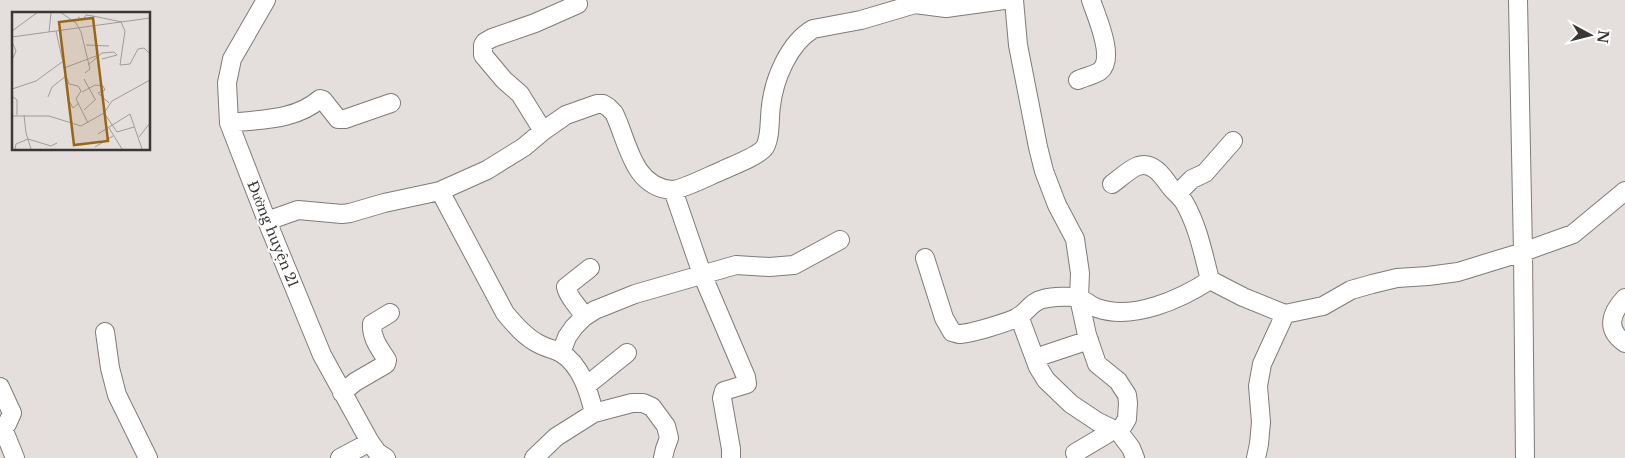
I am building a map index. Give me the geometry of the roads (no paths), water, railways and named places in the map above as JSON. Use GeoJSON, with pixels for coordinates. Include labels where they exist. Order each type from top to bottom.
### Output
{"type":"FeatureCollection","features":[{"type":"Feature","properties":{"kind":"street","name":"Đường huyện 21"},"geometry":{"type":"LineString","coordinates":[[266,0],[232,59],[227,83],[229,123],[322,355],[370,442],[386,458]]}},
{"type":"Feature","properties":{"kind":"street"},"geometry":{"type":"LineString","coordinates":[[267,221],[298,210],[350,213],[384,203],[440,191],[487,170],[524,147],[566,115],[603,104],[614,113],[634,164],[644,177],[651,183],[673,190],[714,174],[756,154],[765,147],[771,104],[778,80],[795,45],[806,33],[814,29],[861,20],[914,2],[946,8],[1004,0]]}},
{"type":"Feature","properties":{"kind":"street"},"geometry":{"type":"LineString","coordinates":[[1014,0],[1018,45],[1038,147],[1044,171],[1057,205],[1075,239],[1080,273],[1079,298],[1089,340],[1097,364],[1118,381],[1127,395],[1127,419],[1114,430],[1075,453]]}},
{"type":"Feature","properties":{"kind":"street"},"geometry":{"type":"LineString","coordinates":[[1078,80],[1100,71],[1107,58],[1106,48],[1090,0]]}},
{"type":"Feature","properties":{"kind":"street"},"geometry":{"type":"LineString","coordinates":[[1518,0],[1525,458]]}},
{"type":"Feature","properties":{"kind":"street"},"geometry":{"type":"LineString","coordinates":[[543,131],[520,94],[504,80],[483,55],[483,45],[492,38],[535,23],[578,4]]}},
{"type":"Feature","properties":{"kind":"street"},"geometry":{"type":"LineString","coordinates":[[229,123],[290,116],[301,112],[322,99],[338,119],[345,119],[391,103]]}},
{"type":"Feature","properties":{"kind":"street"},"geometry":{"type":"LineString","coordinates":[[1177,194],[1192,179],[1205,173],[1233,141]]}},
{"type":"Feature","properties":{"kind":"street"},"geometry":{"type":"LineString","coordinates":[[1112,184],[1138,166],[1148,166],[1162,174],[1183,201],[1198,232],[1210,280],[1243,297],[1285,314],[1323,306],[1352,290],[1372,284],[1398,278],[1458,272],[1573,234],[1625,191]]}},
{"type":"Feature","properties":{"kind":"street"},"geometry":{"type":"LineString","coordinates":[[673,190],[702,274],[746,378],[747,384],[724,391],[722,398],[731,458]]}},
{"type":"Feature","properties":{"kind":"street"},"geometry":{"type":"LineString","coordinates":[[440,191],[505,313],[515,325],[538,344],[561,353],[578,370],[586,386],[594,413]]}},
{"type":"Feature","properties":{"kind":"street"},"geometry":{"type":"LineString","coordinates":[[561,353],[567,337],[574,327],[595,310],[635,294],[736,265],[769,267],[794,265],[840,240]]}},
{"type":"Feature","properties":{"kind":"street"},"geometry":{"type":"LineString","coordinates":[[925,258],[944,318],[952,332],[958,334],[1019,316],[1035,302],[1042,299],[1079,298],[1098,308],[1114,312],[1126,312],[1154,307],[1180,297],[1210,280]]}},
{"type":"Feature","properties":{"kind":"street"},"geometry":{"type":"LineString","coordinates":[[584,317],[567,294],[566,286],[590,268]]}},
{"type":"Feature","properties":{"kind":"street"},"geometry":{"type":"LineString","coordinates":[[1625,298],[1614,311],[1613,331],[1625,343]]}},
{"type":"Feature","properties":{"kind":"street"},"geometry":{"type":"LineString","coordinates":[[342,393],[355,382],[386,364],[387,360],[378,347],[372,331],[372,324],[390,313]]}},
{"type":"Feature","properties":{"kind":"street"},"geometry":{"type":"LineString","coordinates":[[1256,458],[1262,422],[1258,386],[1262,364],[1285,314]]}},
{"type":"Feature","properties":{"kind":"street"},"geometry":{"type":"LineString","coordinates":[[1019,316],[1035,358],[1046,380],[1070,404],[1114,430],[1131,448],[1135,458]]}},
{"type":"Feature","properties":{"kind":"street"},"geometry":{"type":"LineString","coordinates":[[105,332],[110,368],[117,395],[148,458]]}},
{"type":"Feature","properties":{"kind":"street"},"geometry":{"type":"LineString","coordinates":[[1035,358],[1089,340]]}},
{"type":"Feature","properties":{"kind":"street"},"geometry":{"type":"LineString","coordinates":[[586,386],[627,353]]}},
{"type":"Feature","properties":{"kind":"street"},"geometry":{"type":"LineString","coordinates":[[0,387],[12,413],[7,424],[1,426],[15,458]]}},
{"type":"Feature","properties":{"kind":"street"},"geometry":{"type":"LineString","coordinates":[[534,458],[556,437],[594,413],[632,403],[643,403],[652,407],[666,426],[669,438],[664,449],[663,458]]}},
{"type":"Feature","properties":{"kind":"street"},"geometry":{"type":"LineString","coordinates":[[340,458],[370,442]]}}]}
